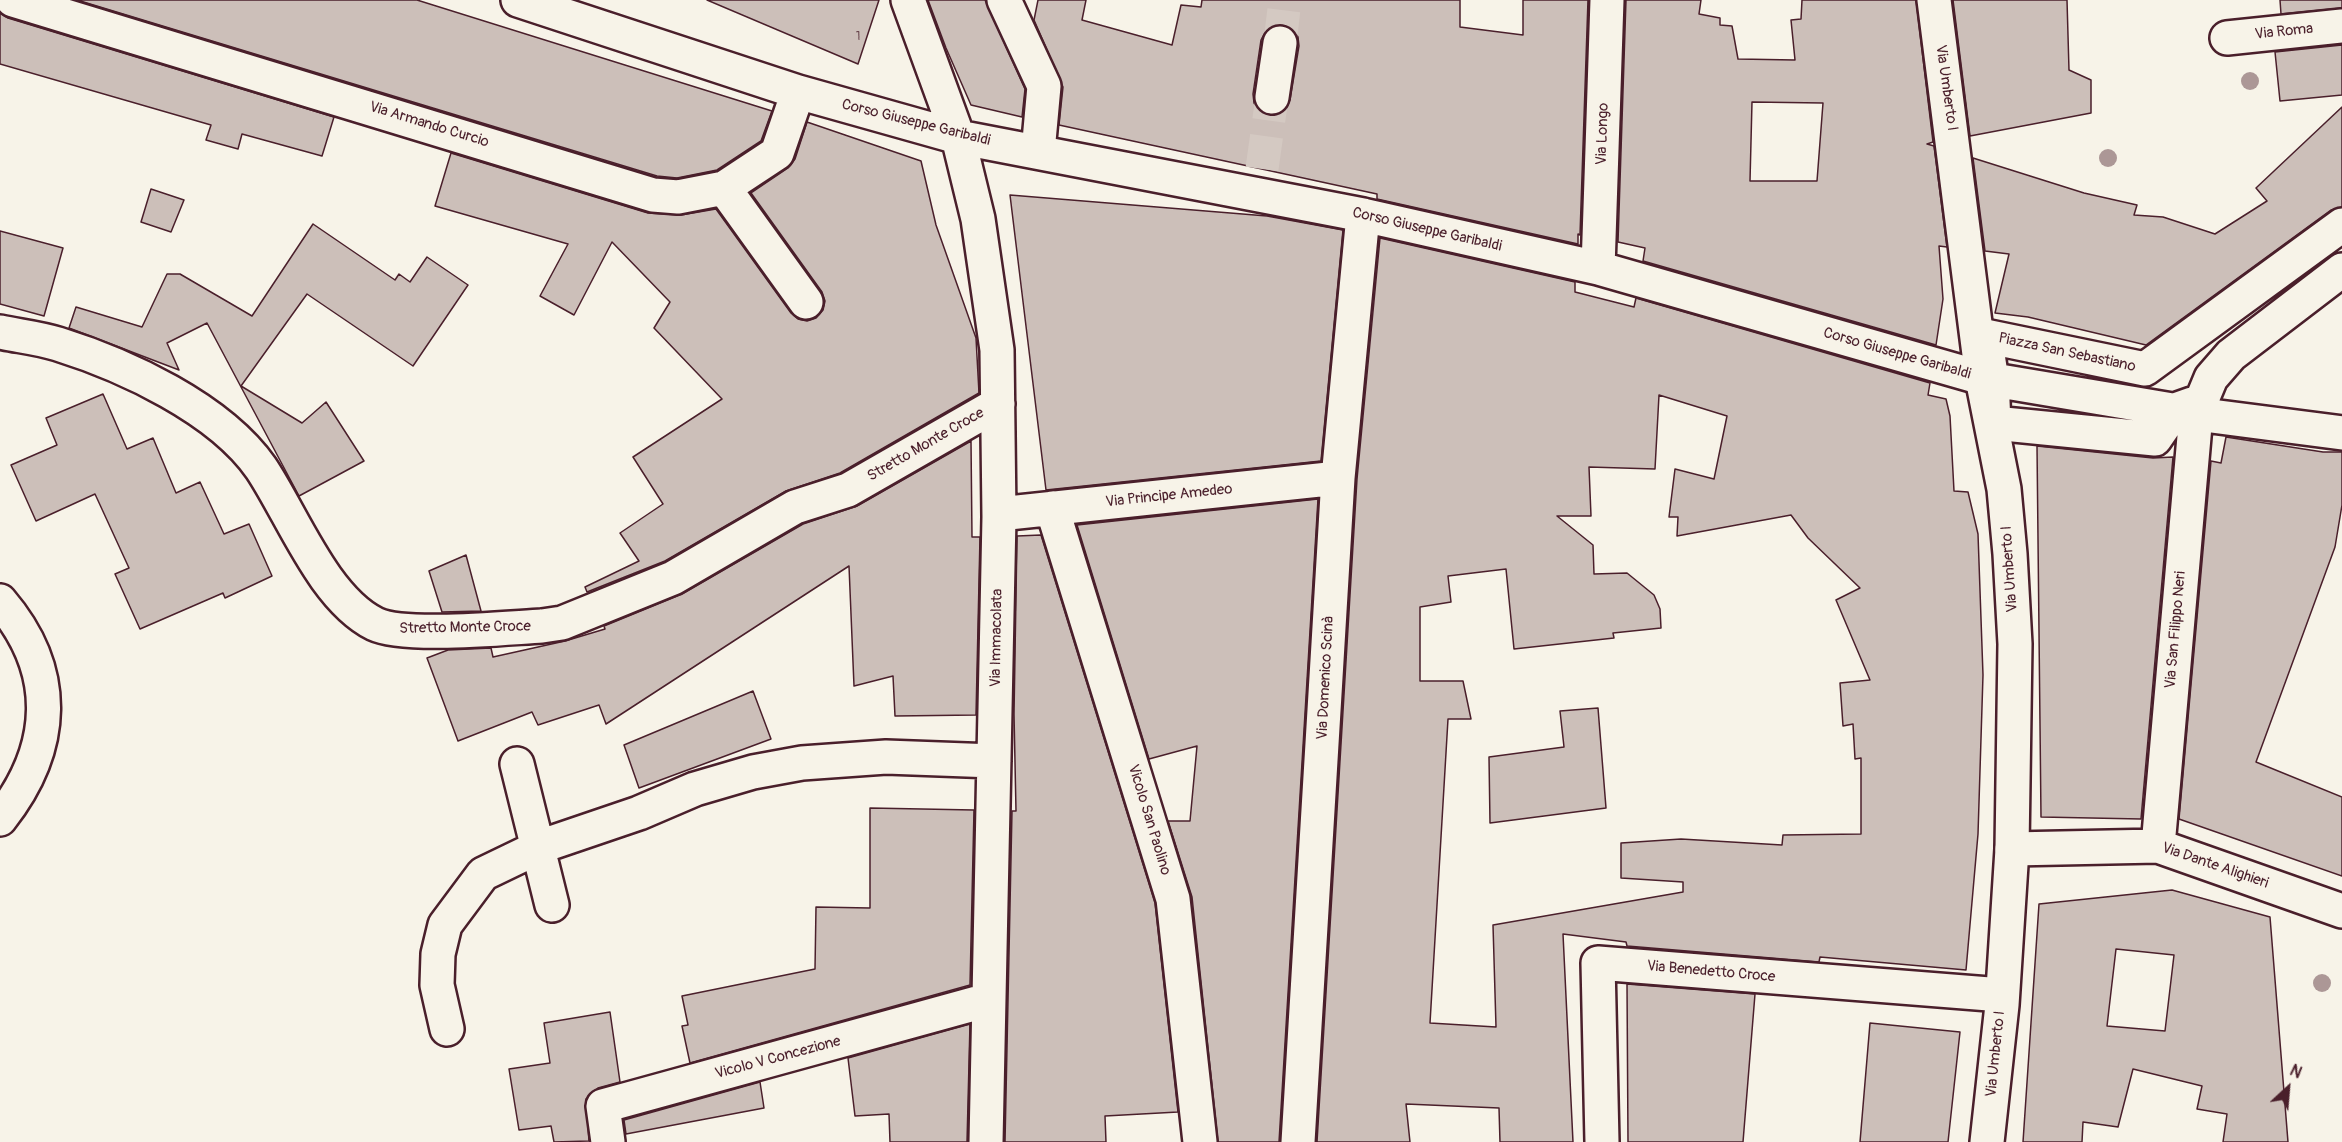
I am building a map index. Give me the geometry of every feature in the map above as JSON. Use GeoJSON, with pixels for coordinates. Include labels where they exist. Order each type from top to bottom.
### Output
{"type":"FeatureCollection","features":[{"type":"Feature","properties":{"kind":"street","name":"Via Armando Curcio"},"geometry":{"type":"LineString","coordinates":[[13,0],[453,132],[653,195],[678,197],[724,188],[777,153],[798,92]]}},
{"type":"Feature","properties":{"kind":"street","name":"Corso Giuseppe Garibaldi"},"geometry":{"type":"LineString","coordinates":[[518,0],[798,92],[958,137],[1038,152],[1260,182],[1363,215],[1598,268],[1987,379],[2342,433]]}},
{"type":"Feature","properties":{"kind":"street","name":"Via Immacolata"},"geometry":{"type":"LineString","coordinates":[[908,0],[958,137],[978,219],[997,350],[999,514],[986,1142]]}},
{"type":"Feature","properties":{"kind":"street"},"geometry":{"type":"LineString","coordinates":[[1004,0],[1044,86],[1038,152]]}},
{"type":"Feature","properties":{"kind":"street","name":"Via Longo"},"geometry":{"type":"LineString","coordinates":[[1598,268],[1607,0]]}},
{"type":"Feature","properties":{"kind":"street","name":"Via Umberto I"},"geometry":{"type":"LineString","coordinates":[[1935,0],[2004,489],[2015,644],[2012,849],[2002,995],[1987,1142]]}},
{"type":"Feature","properties":{"kind":"street","name":"Via Roma"},"geometry":{"type":"LineString","coordinates":[[2227,38],[2342,26]]}},
{"type":"Feature","properties":{"kind":"street"},"geometry":{"type":"LineString","coordinates":[[1272,97],[1280,43]]}},
{"type":"Feature","properties":{"kind":"street"},"geometry":{"type":"LineString","coordinates":[[724,188],[806,302]]}},
{"type":"Feature","properties":{"kind":"street","name":"Via Domenico Scinà"},"geometry":{"type":"LineString","coordinates":[[1298,1142],[1338,478],[1363,215]]}},
{"type":"Feature","properties":{"kind":"street","name":"Piazza San Sebastiano"},"geometry":{"type":"LineString","coordinates":[[1987,379],[1985,336],[2145,369],[2342,225]]}},
{"type":"Feature","properties":{"kind":"street"},"geometry":{"type":"LineString","coordinates":[[2342,270],[2231,354],[2190,409],[2342,421]]}},
{"type":"Feature","properties":{"kind":"street","name":"Stretto Monte Croce"},"geometry":{"type":"LineString","coordinates":[[0,332],[56,343],[93,356],[144,379],[209,418],[233,436],[259,465],[329,582],[355,609],[375,624],[398,631],[542,626],[562,623],[601,609],[673,578],[795,507],[848,490],[998,404]]}},
{"type":"Feature","properties":{"kind":"street","name":"Via San Filippo Neri"},"geometry":{"type":"LineString","coordinates":[[2158,846],[2190,409]]}},
{"type":"Feature","properties":{"kind":"street","name":"Via Principe Amedeo"},"geometry":{"type":"LineString","coordinates":[[999,514],[1338,478]]}},
{"type":"Feature","properties":{"kind":"street","name":"Vicolo San Paolino"},"geometry":{"type":"LineString","coordinates":[[1052,508],[1173,899],[1200,1142]]}},
{"type":"Feature","properties":{"kind":"street"},"geometry":{"type":"LineString","coordinates":[[0,601],[15,618],[32,649],[42,687],[45,713],[32,770],[18,796],[0,819]]}},
{"type":"Feature","properties":{"kind":"street"},"geometry":{"type":"LineString","coordinates":[[447,1029],[437,985],[438,954],[445,925],[483,874],[539,847],[639,813],[695,789],[753,772],[802,762],[886,757],[994,761]]}},
{"type":"Feature","properties":{"kind":"street"},"geometry":{"type":"LineString","coordinates":[[517,764],[552,905]]}},
{"type":"Feature","properties":{"kind":"street","name":"Via Dante Alighieri"},"geometry":{"type":"LineString","coordinates":[[2012,849],[2158,846],[2342,911]]}},
{"type":"Feature","properties":{"kind":"street","name":"Via Benedetto Croce"},"geometry":{"type":"LineString","coordinates":[[1602,1142],[1598,963],[2002,995]]}},
{"type":"Feature","properties":{"kind":"street","name":"Vicolo V Concezione"},"geometry":{"type":"LineString","coordinates":[[608,1142],[603,1106],[988,1000]]}},
{"type":"Feature","properties":{"kind":"building"},"geometry":{"type":"Polygon","coordinates":[[[77,0],[417,0],[772,111],[761,141],[717,170],[677,178],[657,176],[77,0]]]}},
{"type":"Feature","properties":{"kind":"building"},"geometry":{"type":"Polygon","coordinates":[[[707,0],[879,0],[858,64],[707,0]]]}},
{"type":"Feature","properties":{"kind":"building"},"geometry":{"type":"Polygon","coordinates":[[[928,0],[985,0],[1025,89],[1022,117],[971,105],[928,0]]]}},
{"type":"Feature","properties":{"kind":"building"},"geometry":{"type":"Polygon","coordinates":[[[1038,0],[1086,0],[1082,20],[1172,45],[1181,5],[1201,7],[1202,0],[1460,0],[1460,27],[1523,35],[1523,0],[1588,0],[1578,244],[1377,199],[1377,194],[1059,125],[1063,87],[1034,20],[1038,0]],[[1274,25],[1266,31],[1261,40],[1253,94],[1254,103],[1260,111],[1270,116],[1286,109],[1290,100],[1299,46],[1298,37],[1292,29],[1283,25],[1274,25]]]}},
{"type":"Feature","properties":{"kind":"building"},"geometry":{"type":"Polygon","coordinates":[[[1626,0],[1701,0],[1699,14],[1720,18],[1720,25],[1732,26],[1738,59],[1795,60],[1791,20],[1801,19],[1802,0],[1916,0],[1933,142],[1927,144],[1934,146],[1947,247],[1939,246],[1943,299],[1936,345],[1643,261],[1645,248],[1618,242],[1626,0]],[[1752,102],[1750,181],[1817,181],[1823,103],[1752,102]]]}},
{"type":"Feature","properties":{"kind":"building"},"geometry":{"type":"Polygon","coordinates":[[[1953,0],[2067,0],[2069,70],[2091,80],[2091,113],[1970,136],[1953,0]]]}},
{"type":"Feature","properties":{"kind":"building"},"geometry":{"type":"Polygon","coordinates":[[[2280,0],[2342,0],[2342,8],[2281,14],[2280,0]]]}},
{"type":"Feature","properties":{"kind":"building"},"geometry":{"type":"Polygon","coordinates":[[[0,13],[8,18],[334,117],[322,156],[242,134],[238,149],[206,140],[211,125],[0,64],[0,13]]]}},
{"type":"Feature","properties":{"kind":"building"},"geometry":{"type":"Polygon","coordinates":[[[2342,45],[2342,95],[2280,101],[2275,52],[2342,45]]]}},
{"type":"Feature","properties":{"kind":"building"},"geometry":{"type":"Polygon","coordinates":[[[2342,107],[2342,207],[2331,210],[2146,345],[2028,317],[1995,313],[2009,254],[1985,251],[1973,158],[2084,193],[2137,205],[2134,215],[2163,217],[2215,234],[2267,201],[2256,188],[2342,107]]]}},
{"type":"Feature","properties":{"kind":"building"},"geometry":{"type":"Polygon","coordinates":[[[807,122],[921,161],[936,225],[976,338],[979,393],[840,473],[786,491],[665,561],[587,592],[585,587],[639,561],[620,533],[663,504],[633,457],[722,399],[654,328],[670,302],[612,242],[574,315],[540,296],[568,244],[435,206],[451,153],[648,213],[681,215],[716,209],[791,313],[798,319],[807,321],[816,318],[823,310],[825,301],[822,292],[751,193],[788,168],[795,159],[807,122]]]}},
{"type":"Feature","properties":{"kind":"building"},"geometry":{"type":"Polygon","coordinates":[[[151,189],[184,200],[171,232],[141,222],[151,189]]]}},
{"type":"Feature","properties":{"kind":"building"},"geometry":{"type":"Polygon","coordinates":[[[1010,195],[1267,216],[1343,230],[1321,461],[1046,490],[1010,195]]]}},
{"type":"Feature","properties":{"kind":"building"},"geometry":{"type":"Polygon","coordinates":[[[313,224],[395,280],[399,274],[410,282],[427,257],[468,285],[413,366],[307,294],[241,386],[302,423],[326,402],[364,461],[299,496],[207,323],[167,343],[179,370],[69,328],[76,307],[142,327],[167,274],[180,274],[252,316],[313,224]]]}},
{"type":"Feature","properties":{"kind":"building"},"geometry":{"type":"Polygon","coordinates":[[[0,231],[63,248],[44,316],[0,304],[0,231]]]}},
{"type":"Feature","properties":{"kind":"building"},"geometry":{"type":"Polygon","coordinates":[[[1380,238],[1575,282],[1575,292],[1634,307],[1636,298],[1930,383],[1928,395],[1946,399],[1950,416],[1954,491],[1968,492],[1978,534],[1983,675],[1978,834],[1966,970],[1820,957],[1819,962],[1627,946],[1626,942],[1563,934],[1573,1142],[1500,1142],[1499,1108],[1406,1104],[1410,1142],[1317,1142],[1357,479],[1380,238]],[[1659,395],[1655,469],[1589,467],[1591,516],[1557,516],[1593,545],[1594,574],[1627,573],[1654,595],[1660,609],[1661,628],[1613,633],[1614,638],[1514,649],[1506,569],[1448,576],[1451,602],[1420,607],[1420,681],[1463,681],[1471,719],[1448,719],[1430,1023],[1496,1027],[1493,925],[1683,892],[1683,882],[1621,878],[1621,843],[1681,839],[1782,845],[1783,835],[1861,834],[1861,758],[1855,759],[1853,724],[1843,726],[1840,683],[1870,680],[1836,600],[1860,588],[1808,538],[1791,515],[1677,536],[1678,517],[1669,517],[1675,469],[1714,479],[1727,416],[1659,395]]]}},
{"type":"Feature","properties":{"kind":"building"},"geometry":{"type":"Polygon","coordinates":[[[103,394],[127,449],[153,438],[176,493],[200,482],[224,534],[249,524],[272,576],[225,598],[223,593],[140,629],[115,574],[129,568],[95,494],[36,521],[11,465],[57,445],[46,418],[103,394]]]}},
{"type":"Feature","properties":{"kind":"building"},"geometry":{"type":"Polygon","coordinates":[[[2226,437],[2323,452],[2342,452],[2342,505],[2335,547],[2256,762],[2342,797],[2342,876],[2179,819],[2211,461],[2221,463],[2226,437]]]}},
{"type":"Feature","properties":{"kind":"building"},"geometry":{"type":"Polygon","coordinates":[[[971,441],[972,537],[980,537],[976,715],[895,716],[893,676],[854,686],[849,566],[606,724],[599,705],[538,725],[532,712],[458,741],[427,658],[448,650],[491,648],[493,657],[565,641],[605,629],[604,626],[682,594],[803,524],[857,506],[971,441]]]}},
{"type":"Feature","properties":{"kind":"building"},"geometry":{"type":"Polygon","coordinates":[[[2037,446],[2153,458],[2173,457],[2141,819],[2041,817],[2037,446]]]}},
{"type":"Feature","properties":{"kind":"building"},"geometry":{"type":"Polygon","coordinates":[[[1318,499],[1279,1142],[1218,1142],[1192,897],[1168,821],[1190,821],[1197,746],[1149,759],[1077,525],[1318,499]]]}},
{"type":"Feature","properties":{"kind":"building"},"geometry":{"type":"Polygon","coordinates":[[[1041,535],[1155,903],[1178,1112],[1105,1116],[1106,1142],[1005,1142],[1012,811],[1016,811],[1014,714],[1017,536],[1041,535]]]}},
{"type":"Feature","properties":{"kind":"building"},"geometry":{"type":"Polygon","coordinates":[[[466,555],[481,611],[442,612],[429,571],[466,555]]]}},
{"type":"Feature","properties":{"kind":"building"},"geometry":{"type":"Polygon","coordinates":[[[753,691],[771,739],[639,788],[624,745],[753,691]]]}},
{"type":"Feature","properties":{"kind":"building"},"geometry":{"type":"Polygon","coordinates":[[[1598,708],[1606,808],[1490,823],[1489,757],[1564,747],[1560,711],[1598,708]]]}},
{"type":"Feature","properties":{"kind":"building"},"geometry":{"type":"Polygon","coordinates":[[[870,808],[974,810],[970,985],[690,1063],[682,1026],[688,1025],[682,996],[815,969],[816,907],[870,908],[870,808]]]}},
{"type":"Feature","properties":{"kind":"building"},"geometry":{"type":"Polygon","coordinates":[[[2172,890],[2270,917],[2288,1142],[2223,1142],[2227,1114],[2197,1109],[2202,1086],[2133,1069],[2118,1127],[2083,1122],[2082,1142],[2023,1142],[2039,904],[2172,890]],[[2116,949],[2107,1026],[2165,1031],[2174,955],[2116,949]]]}},
{"type":"Feature","properties":{"kind":"building"},"geometry":{"type":"Polygon","coordinates":[[[1627,984],[1755,994],[1743,1142],[1628,1142],[1627,984]]]}},
{"type":"Feature","properties":{"kind":"building"},"geometry":{"type":"Polygon","coordinates":[[[610,1012],[620,1082],[598,1088],[586,1099],[589,1141],[554,1142],[551,1126],[519,1130],[509,1069],[550,1063],[544,1023],[610,1012]]]}},
{"type":"Feature","properties":{"kind":"building"},"geometry":{"type":"Polygon","coordinates":[[[1870,1023],[1960,1032],[1948,1142],[1860,1142],[1870,1023]]]}},
{"type":"Feature","properties":{"kind":"building"},"geometry":{"type":"Polygon","coordinates":[[[970,1024],[967,1142],[890,1142],[889,1114],[855,1116],[848,1058],[970,1024]]]}},
{"type":"Feature","properties":{"kind":"building"},"geometry":{"type":"Polygon","coordinates":[[[760,1082],[764,1108],[626,1134],[624,1120],[760,1082]]]}},
{"type":"Feature","properties":{"kind":"tunnel"},"geometry":{"type":"LineString","coordinates":[[1280,43],[1285,0]]}},
{"type":"Feature","properties":{"kind":"tunnel"},"geometry":{"type":"LineString","coordinates":[[1262,169],[1272,97]]}}]}
